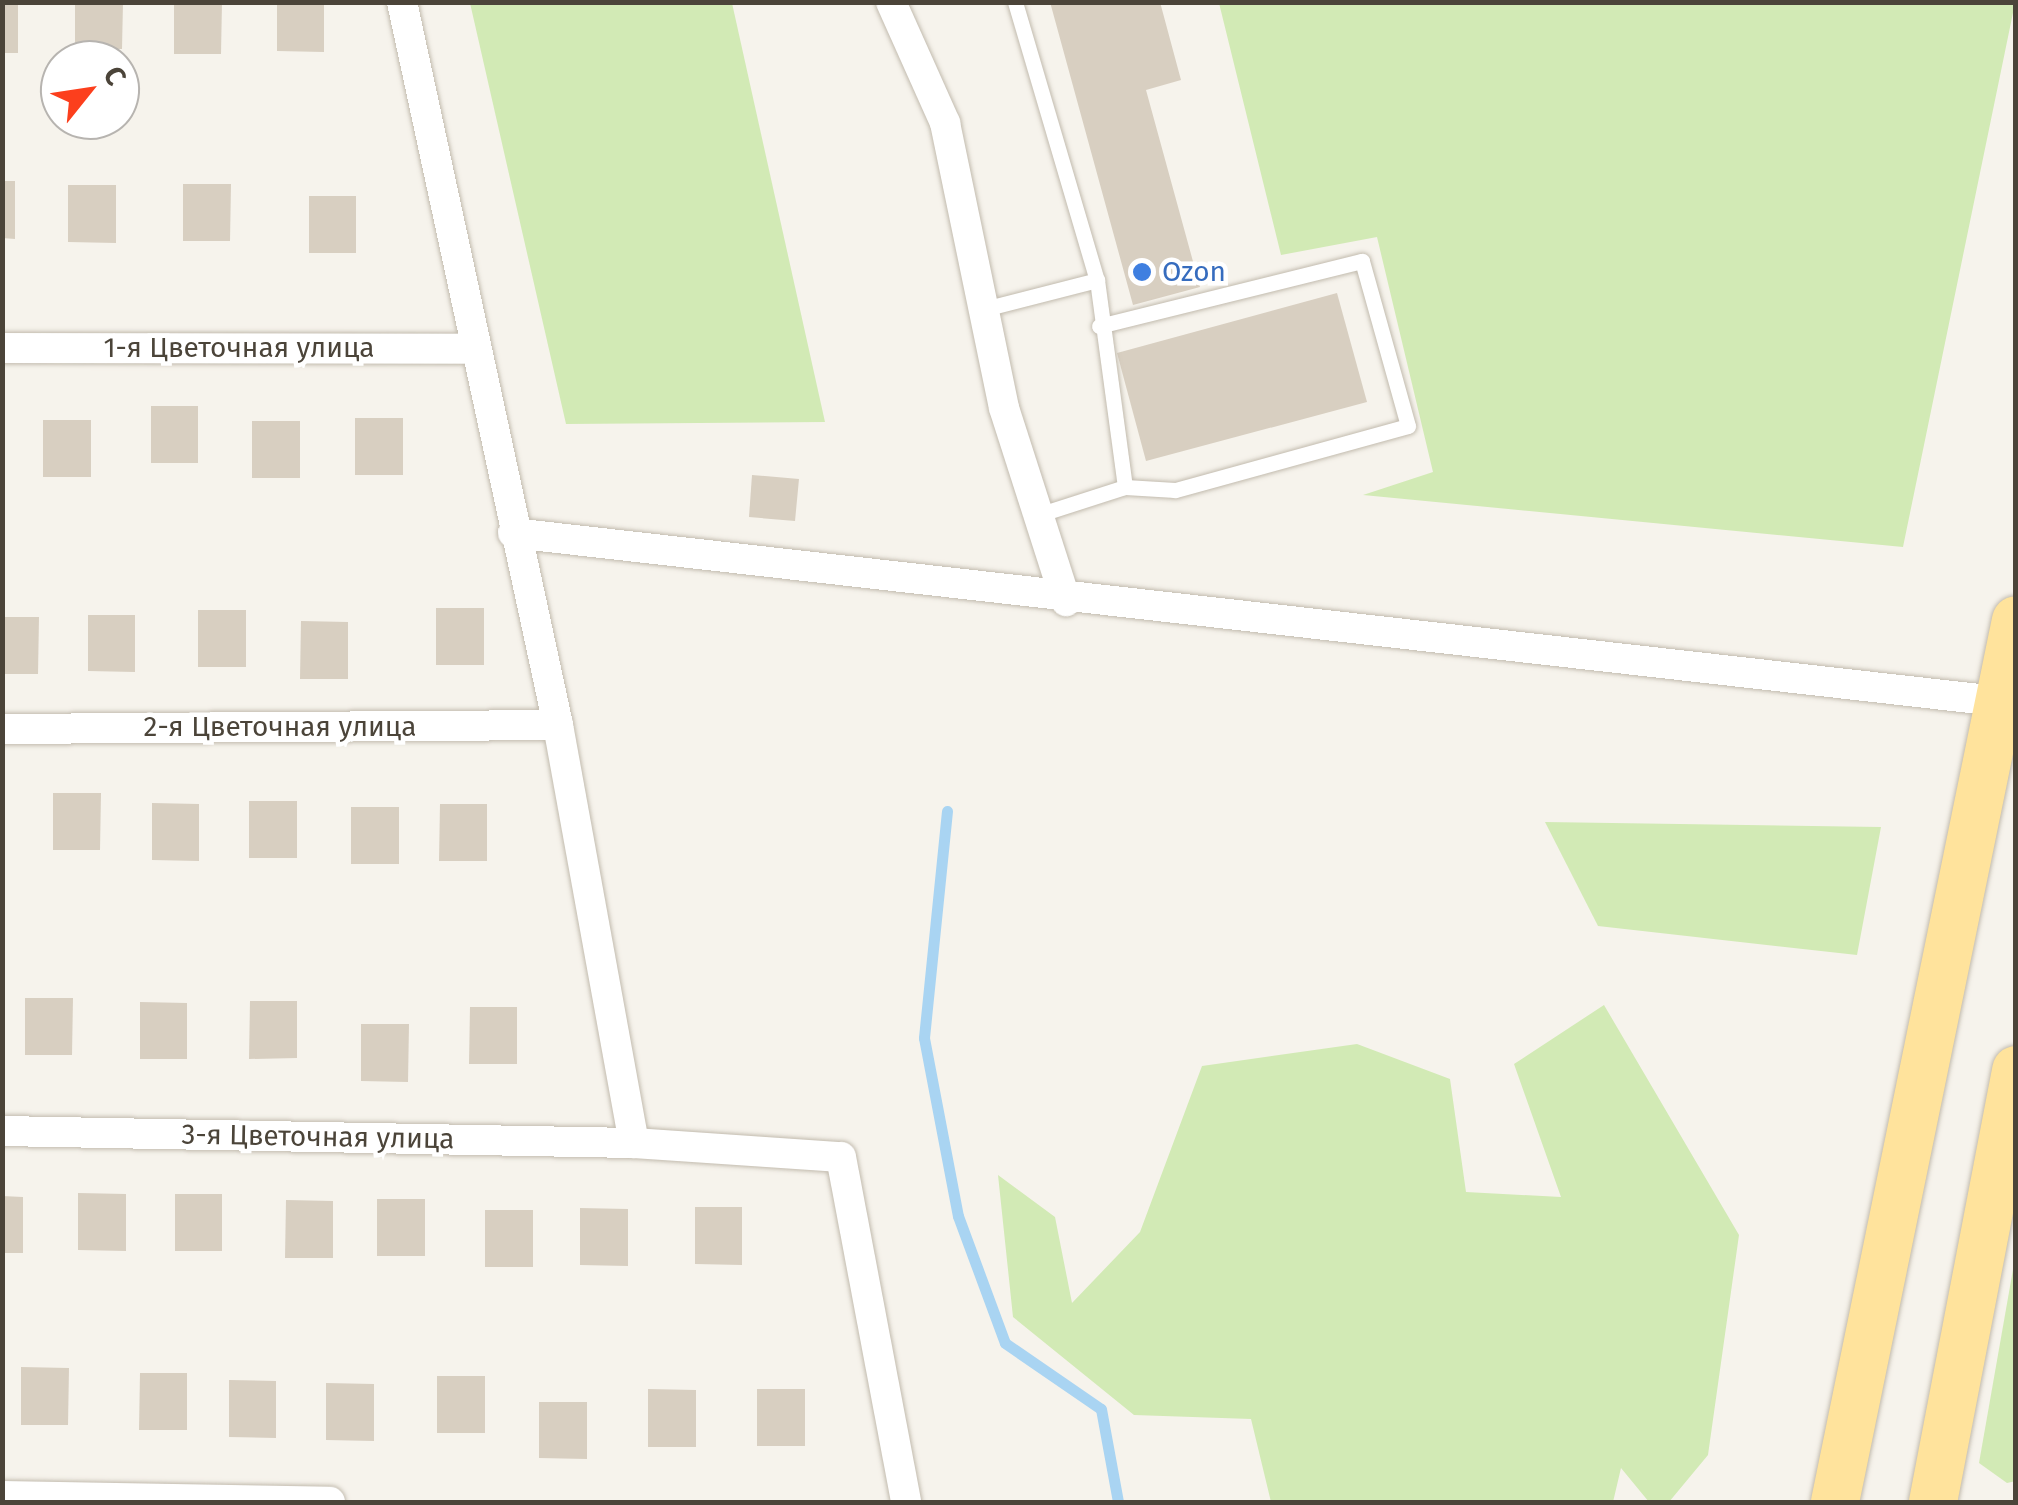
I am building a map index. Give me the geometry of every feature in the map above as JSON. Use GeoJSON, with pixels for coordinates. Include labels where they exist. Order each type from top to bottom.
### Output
{"type":"FeatureCollection","features":[{"type":"Feature","properties":{"kind":"main road"},"geometry":{"type":"LineString","coordinates":[[1835,1502],[1996,701],[2016,620]]}},
{"type":"Feature","properties":{"kind":"main road"},"geometry":{"type":"LineString","coordinates":[[1932,1502],[2016,1070]]}},
{"type":"Feature","properties":{"kind":"street"},"geometry":{"type":"LineString","coordinates":[[402,2],[512,533],[558,726],[634,1143]]}},
{"type":"Feature","properties":{"kind":"street"},"geometry":{"type":"LineString","coordinates":[[891,2],[945,124],[984,309],[1038,515],[1066,601]]}},
{"type":"Feature","properties":{"kind":"street","name":"1-я Цветочная улица"},"geometry":{"type":"LineString","coordinates":[[2,348],[475,349]]}},
{"type":"Feature","properties":{"kind":"street"},"geometry":{"type":"LineString","coordinates":[[512,533],[1066,601],[1996,701]]}},
{"type":"Feature","properties":{"kind":"street","name":"2-я Цветочная улица"},"geometry":{"type":"LineString","coordinates":[[2,729],[558,726]]}},
{"type":"Feature","properties":{"kind":"street","name":"3-я Цветочная улица"},"geometry":{"type":"LineString","coordinates":[[2,1131],[634,1143],[841,1157],[906,1502]]}},
{"type":"Feature","properties":{"kind":"street"},"geometry":{"type":"LineString","coordinates":[[2,1496],[330,1502]]}},
{"type":"Feature","properties":{"kind":"lane"},"geometry":{"type":"LineString","coordinates":[[1014,2],[1097,280],[1100,326],[1125,486]]}},
{"type":"Feature","properties":{"kind":"lane"},"geometry":{"type":"LineString","coordinates":[[1038,515],[1125,486],[1176,490],[1408,426],[1362,262],[1100,326]]}},
{"type":"Feature","properties":{"kind":"lane"},"geometry":{"type":"LineString","coordinates":[[984,309],[1097,280]]}},
{"type":"Feature","properties":{"kind":"green space"},"geometry":{"type":"Polygon","coordinates":[[[470,3],[732,3],[825,422],[566,424],[470,3]]]}},
{"type":"Feature","properties":{"kind":"green space"},"geometry":{"type":"Polygon","coordinates":[[[1219,3],[2015,3],[1903,547],[1363,495],[1433,472],[1377,237],[1281,255],[1219,3]]]}},
{"type":"Feature","properties":{"kind":"green space"},"geometry":{"type":"Polygon","coordinates":[[[1545,822],[1881,827],[1857,955],[1598,926],[1545,822]]]}},
{"type":"Feature","properties":{"kind":"green space"},"geometry":{"type":"Polygon","coordinates":[[[1604,1005],[1739,1235],[1708,1455],[1669,1502],[1649,1502],[1621,1468],[1613,1502],[1271,1502],[1251,1419],[1134,1415],[1013,1317],[998,1175],[1055,1217],[1072,1303],[1140,1232],[1202,1066],[1357,1044],[1450,1079],[1466,1192],[1561,1197],[1514,1064],[1604,1005]]]}},
{"type":"Feature","properties":{"kind":"green space"},"geometry":{"type":"Polygon","coordinates":[[[2015,1258],[2016,1481],[2007,1483],[1979,1463],[2015,1258]]]}},
{"type":"Feature","properties":{"kind":"building"},"geometry":{"type":"Polygon","coordinates":[[[2,2],[18,2],[18,53],[2,53],[2,2]]]}},
{"type":"Feature","properties":{"kind":"building"},"geometry":{"type":"Polygon","coordinates":[[[75,2],[123,2],[122,40],[75,40],[75,2]]]}},
{"type":"Feature","properties":{"kind":"building"},"geometry":{"type":"Polygon","coordinates":[[[174,2],[222,2],[221,54],[174,54],[174,2]]]}},
{"type":"Feature","properties":{"kind":"building"},"geometry":{"type":"Polygon","coordinates":[[[277,2],[324,2],[324,52],[277,51],[277,2]]]}},
{"type":"Feature","properties":{"kind":"building"},"geometry":{"type":"Polygon","coordinates":[[[1050,2],[1160,2],[1181,80],[1146,90],[1200,287],[1133,305],[1050,2]]]}},
{"type":"Feature","properties":{"kind":"building"},"geometry":{"type":"Polygon","coordinates":[[[2,181],[15,181],[15,239],[2,238],[2,181]]]}},
{"type":"Feature","properties":{"kind":"building"},"geometry":{"type":"Polygon","coordinates":[[[183,184],[231,184],[230,241],[183,241],[183,184]]]}},
{"type":"Feature","properties":{"kind":"building"},"geometry":{"type":"Polygon","coordinates":[[[68,185],[116,185],[116,243],[68,242],[68,185]]]}},
{"type":"Feature","properties":{"kind":"building"},"geometry":{"type":"Polygon","coordinates":[[[309,196],[356,196],[356,253],[309,253],[309,196]]]}},
{"type":"Feature","properties":{"kind":"building"},"geometry":{"type":"Polygon","coordinates":[[[1337,293],[1367,402],[1146,461],[1117,353],[1337,293]]]}},
{"type":"Feature","properties":{"kind":"building"},"geometry":{"type":"Polygon","coordinates":[[[151,406],[198,406],[198,463],[151,463],[151,406]]]}},
{"type":"Feature","properties":{"kind":"building"},"geometry":{"type":"Polygon","coordinates":[[[355,418],[403,418],[403,475],[355,475],[355,418]]]}},
{"type":"Feature","properties":{"kind":"building"},"geometry":{"type":"Polygon","coordinates":[[[43,420],[91,420],[91,477],[43,477],[43,420]]]}},
{"type":"Feature","properties":{"kind":"building"},"geometry":{"type":"Polygon","coordinates":[[[252,421],[300,421],[300,478],[252,478],[252,421]]]}},
{"type":"Feature","properties":{"kind":"building"},"geometry":{"type":"Polygon","coordinates":[[[752,475],[799,479],[795,521],[749,517],[752,475]]]}},
{"type":"Feature","properties":{"kind":"building"},"geometry":{"type":"Polygon","coordinates":[[[436,608],[484,608],[484,665],[436,665],[436,608]]]}},
{"type":"Feature","properties":{"kind":"building"},"geometry":{"type":"Polygon","coordinates":[[[198,610],[246,610],[246,667],[198,667],[198,610]]]}},
{"type":"Feature","properties":{"kind":"building"},"geometry":{"type":"Polygon","coordinates":[[[88,615],[135,615],[135,672],[88,671],[88,615]]]}},
{"type":"Feature","properties":{"kind":"building"},"geometry":{"type":"Polygon","coordinates":[[[2,617],[39,617],[38,674],[2,674],[2,617]]]}},
{"type":"Feature","properties":{"kind":"building"},"geometry":{"type":"Polygon","coordinates":[[[301,621],[348,622],[348,679],[300,679],[301,621]]]}},
{"type":"Feature","properties":{"kind":"building"},"geometry":{"type":"Polygon","coordinates":[[[53,793],[101,793],[100,850],[53,850],[53,793]]]}},
{"type":"Feature","properties":{"kind":"building"},"geometry":{"type":"Polygon","coordinates":[[[249,801],[297,801],[297,858],[249,858],[249,801]]]}},
{"type":"Feature","properties":{"kind":"building"},"geometry":{"type":"Polygon","coordinates":[[[152,803],[199,804],[199,861],[152,860],[152,803]]]}},
{"type":"Feature","properties":{"kind":"building"},"geometry":{"type":"Polygon","coordinates":[[[440,804],[487,804],[487,861],[439,861],[440,804]]]}},
{"type":"Feature","properties":{"kind":"building"},"geometry":{"type":"Polygon","coordinates":[[[351,807],[399,807],[399,864],[351,864],[351,807]]]}},
{"type":"Feature","properties":{"kind":"building"},"geometry":{"type":"Polygon","coordinates":[[[25,998],[73,998],[72,1055],[25,1055],[25,998]]]}},
{"type":"Feature","properties":{"kind":"building"},"geometry":{"type":"Polygon","coordinates":[[[250,1001],[297,1001],[297,1058],[249,1059],[250,1001]]]}},
{"type":"Feature","properties":{"kind":"building"},"geometry":{"type":"Polygon","coordinates":[[[140,1002],[187,1003],[187,1059],[140,1059],[140,1002]]]}},
{"type":"Feature","properties":{"kind":"building"},"geometry":{"type":"Polygon","coordinates":[[[470,1007],[517,1007],[517,1064],[469,1064],[470,1007]]]}},
{"type":"Feature","properties":{"kind":"building"},"geometry":{"type":"Polygon","coordinates":[[[361,1024],[409,1024],[408,1082],[361,1081],[361,1024]]]}},
{"type":"Feature","properties":{"kind":"building"},"geometry":{"type":"Polygon","coordinates":[[[78,1193],[126,1194],[126,1251],[78,1250],[78,1193]]]}},
{"type":"Feature","properties":{"kind":"building"},"geometry":{"type":"Polygon","coordinates":[[[175,1194],[222,1194],[222,1251],[175,1251],[175,1194]]]}},
{"type":"Feature","properties":{"kind":"building"},"geometry":{"type":"Polygon","coordinates":[[[2,1196],[23,1197],[23,1253],[2,1253],[2,1196]]]}},
{"type":"Feature","properties":{"kind":"building"},"geometry":{"type":"Polygon","coordinates":[[[377,1199],[425,1199],[425,1256],[377,1256],[377,1199]]]}},
{"type":"Feature","properties":{"kind":"building"},"geometry":{"type":"Polygon","coordinates":[[[286,1200],[333,1201],[333,1258],[285,1258],[286,1200]]]}},
{"type":"Feature","properties":{"kind":"building"},"geometry":{"type":"Polygon","coordinates":[[[695,1207],[742,1207],[742,1265],[695,1264],[695,1207]]]}},
{"type":"Feature","properties":{"kind":"building"},"geometry":{"type":"Polygon","coordinates":[[[580,1208],[628,1209],[628,1266],[580,1265],[580,1208]]]}},
{"type":"Feature","properties":{"kind":"building"},"geometry":{"type":"Polygon","coordinates":[[[485,1210],[533,1210],[533,1267],[485,1267],[485,1210]]]}},
{"type":"Feature","properties":{"kind":"building"},"geometry":{"type":"Polygon","coordinates":[[[21,1367],[69,1368],[68,1425],[21,1425],[21,1367]]]}},
{"type":"Feature","properties":{"kind":"building"},"geometry":{"type":"Polygon","coordinates":[[[140,1373],[187,1373],[187,1430],[139,1430],[140,1373]]]}},
{"type":"Feature","properties":{"kind":"building"},"geometry":{"type":"Polygon","coordinates":[[[437,1376],[485,1376],[485,1433],[437,1433],[437,1376]]]}},
{"type":"Feature","properties":{"kind":"building"},"geometry":{"type":"Polygon","coordinates":[[[229,1380],[276,1381],[276,1438],[229,1437],[229,1380]]]}},
{"type":"Feature","properties":{"kind":"building"},"geometry":{"type":"Polygon","coordinates":[[[326,1383],[374,1384],[374,1441],[326,1440],[326,1383]]]}},
{"type":"Feature","properties":{"kind":"building"},"geometry":{"type":"Polygon","coordinates":[[[648,1389],[696,1390],[696,1447],[648,1447],[648,1389]]]}},
{"type":"Feature","properties":{"kind":"building"},"geometry":{"type":"Polygon","coordinates":[[[757,1389],[805,1389],[805,1446],[757,1446],[757,1389]]]}},
{"type":"Feature","properties":{"kind":"building"},"geometry":{"type":"Polygon","coordinates":[[[539,1402],[587,1402],[587,1459],[539,1458],[539,1402]]]}},
{"type":"Feature","properties":{"kind":"waterway"},"geometry":{"type":"LineString","coordinates":[[947,811],[924,1038],[958,1216],[1005,1343],[1101,1409],[1118,1502]]}},
{"type":"Feature","properties":{"kind":"place","name":"Ozon"},"geometry":{"type":"Point","coordinates":[1142,272]}}]}
